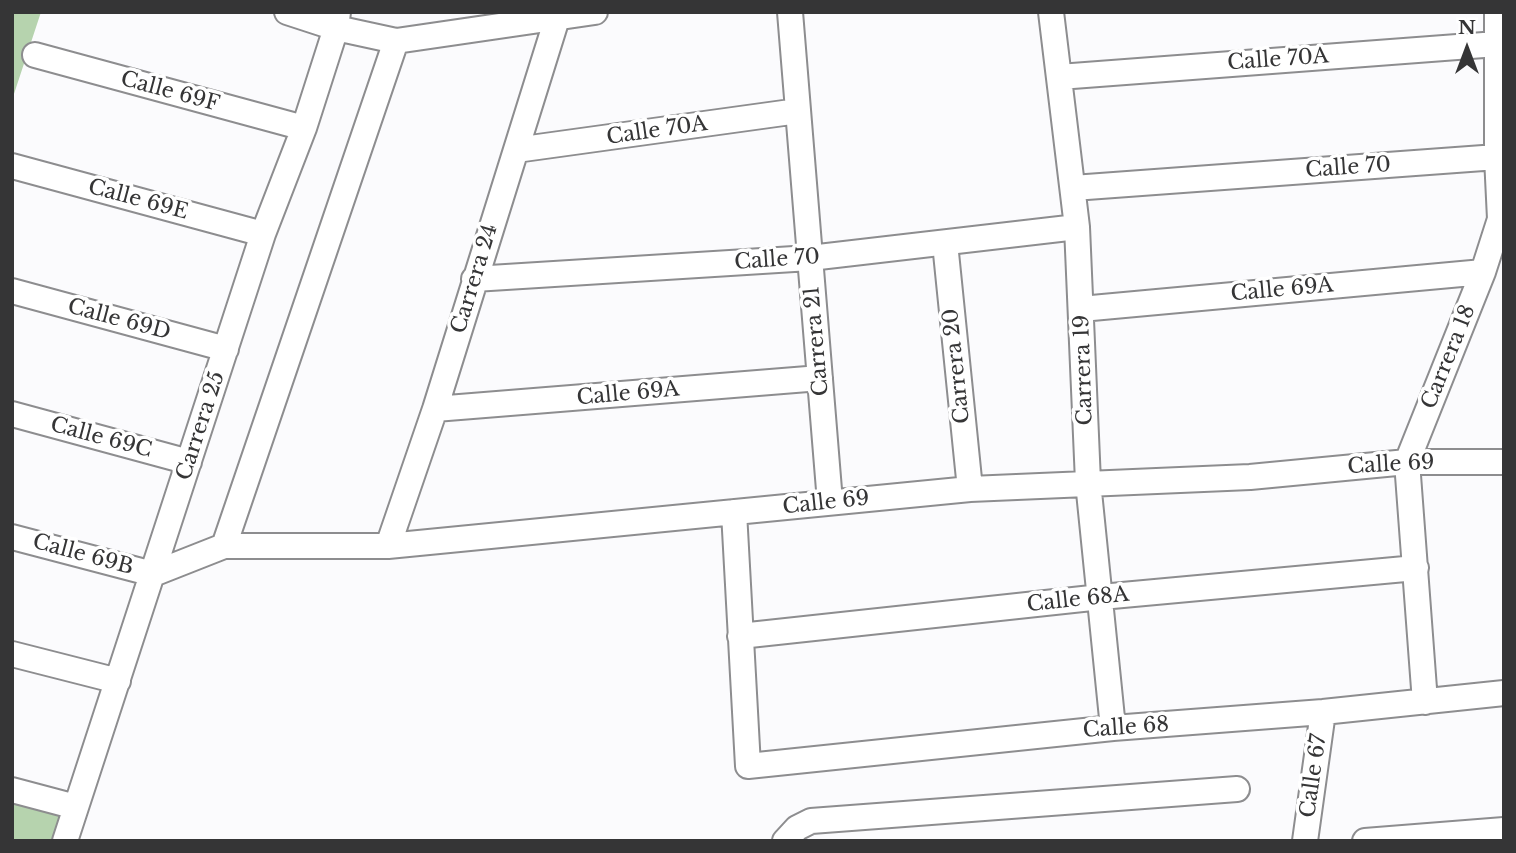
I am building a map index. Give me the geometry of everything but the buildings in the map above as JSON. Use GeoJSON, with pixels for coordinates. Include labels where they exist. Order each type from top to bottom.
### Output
{"type":"FeatureCollection","features":[{"type":"Feature","properties":{"kind":"street"},"geometry":{"type":"LineString","coordinates":[[287,12],[337,20],[396,41],[559,14],[595,12]]}},
{"type":"Feature","properties":{"kind":"street","name":"Carrera 21"},"geometry":{"type":"LineString","coordinates":[[790,12],[830,502]]}},
{"type":"Feature","properties":{"kind":"street","name":"Carrera 19"},"geometry":{"type":"LineString","coordinates":[[1051,12],[1077,227],[1088,482],[1113,728]]}},
{"type":"Feature","properties":{"kind":"street","name":"Carrera 18"},"geometry":{"type":"LineString","coordinates":[[1425,702],[1407,462],[1483,272],[1500,219],[1497,157],[1497,12]]}},
{"type":"Feature","properties":{"kind":"street","name":"Carrera 24"},"geometry":{"type":"LineString","coordinates":[[388,546],[435,410],[559,14]]}},
{"type":"Feature","properties":{"kind":"street","name":"Carrera 25"},"geometry":{"type":"LineString","coordinates":[[65,841],[263,234],[304,128],[337,20]]}},
{"type":"Feature","properties":{"kind":"street"},"geometry":{"type":"LineString","coordinates":[[224,546],[396,41]]}},
{"type":"Feature","properties":{"kind":"street","name":"Calle 70A"},"geometry":{"type":"LineString","coordinates":[[1059,76],[1497,44]]}},
{"type":"Feature","properties":{"kind":"street","name":"Calle 69F"},"geometry":{"type":"LineString","coordinates":[[35,55],[304,128]]}},
{"type":"Feature","properties":{"kind":"street","name":"Calle 70A"},"geometry":{"type":"LineString","coordinates":[[516,150],[798,111]]}},
{"type":"Feature","properties":{"kind":"street","name":"Calle 70"},"geometry":{"type":"LineString","coordinates":[[1073,188],[1497,157]]}},
{"type":"Feature","properties":{"kind":"street","name":"Calle 69E"},"geometry":{"type":"LineString","coordinates":[[12,166],[263,234]]}},
{"type":"Feature","properties":{"kind":"street","name":"Calle 70"},"geometry":{"type":"LineString","coordinates":[[474,279],[810,258],[1077,227]]}},
{"type":"Feature","properties":{"kind":"street","name":"Carrera 20"},"geometry":{"type":"LineString","coordinates":[[944,243],[970,489]]}},
{"type":"Feature","properties":{"kind":"street","name":"Calle 69A"},"geometry":{"type":"LineString","coordinates":[[1082,309],[1483,272]]}},
{"type":"Feature","properties":{"kind":"street","name":"Calle 69D"},"geometry":{"type":"LineString","coordinates":[[12,291],[226,349]]}},
{"type":"Feature","properties":{"kind":"street","name":"Calle 69A"},"geometry":{"type":"LineString","coordinates":[[435,410],[820,378]]}},
{"type":"Feature","properties":{"kind":"street","name":"Calle 69C"},"geometry":{"type":"LineString","coordinates":[[12,414],[189,462]]}},
{"type":"Feature","properties":{"kind":"street","name":"Calle 69"},"geometry":{"type":"LineString","coordinates":[[153,573],[224,546],[388,546],[970,489],[1250,477],[1407,462],[1504,462]]}},
{"type":"Feature","properties":{"kind":"street"},"geometry":{"type":"LineString","coordinates":[[734,512],[740,636]]}},
{"type":"Feature","properties":{"kind":"street","name":"Calle 69B"},"geometry":{"type":"LineString","coordinates":[[12,537],[153,573]]}},
{"type":"Feature","properties":{"kind":"street","name":"Calle 68A"},"geometry":{"type":"LineString","coordinates":[[740,636],[1101,597],[1416,568]]}},
{"type":"Feature","properties":{"kind":"street","name":"Calle 68"},"geometry":{"type":"LineString","coordinates":[[740,636],[748,766],[1113,728],[1323,712],[1504,693]]}},
{"type":"Feature","properties":{"kind":"street"},"geometry":{"type":"LineString","coordinates":[[12,654],[118,681]]}},
{"type":"Feature","properties":{"kind":"street","name":"Calle 67"},"geometry":{"type":"LineString","coordinates":[[1305,841],[1323,712]]}},
{"type":"Feature","properties":{"kind":"street"},"geometry":{"type":"LineString","coordinates":[[785,841],[797,828],[811,821],[1237,789]]}},
{"type":"Feature","properties":{"kind":"street"},"geometry":{"type":"LineString","coordinates":[[12,790],[76,807]]}},
{"type":"Feature","properties":{"kind":"street"},"geometry":{"type":"LineString","coordinates":[[1365,841],[1504,830]]}},
{"type":"Feature","properties":{"kind":"green space"},"geometry":{"type":"Polygon","coordinates":[[[12,12],[41,12],[12,100],[12,12]]]}},
{"type":"Feature","properties":{"kind":"green space"},"geometry":{"type":"Polygon","coordinates":[[[12,803],[61,816],[54,841],[12,841],[12,803]]]}}]}
